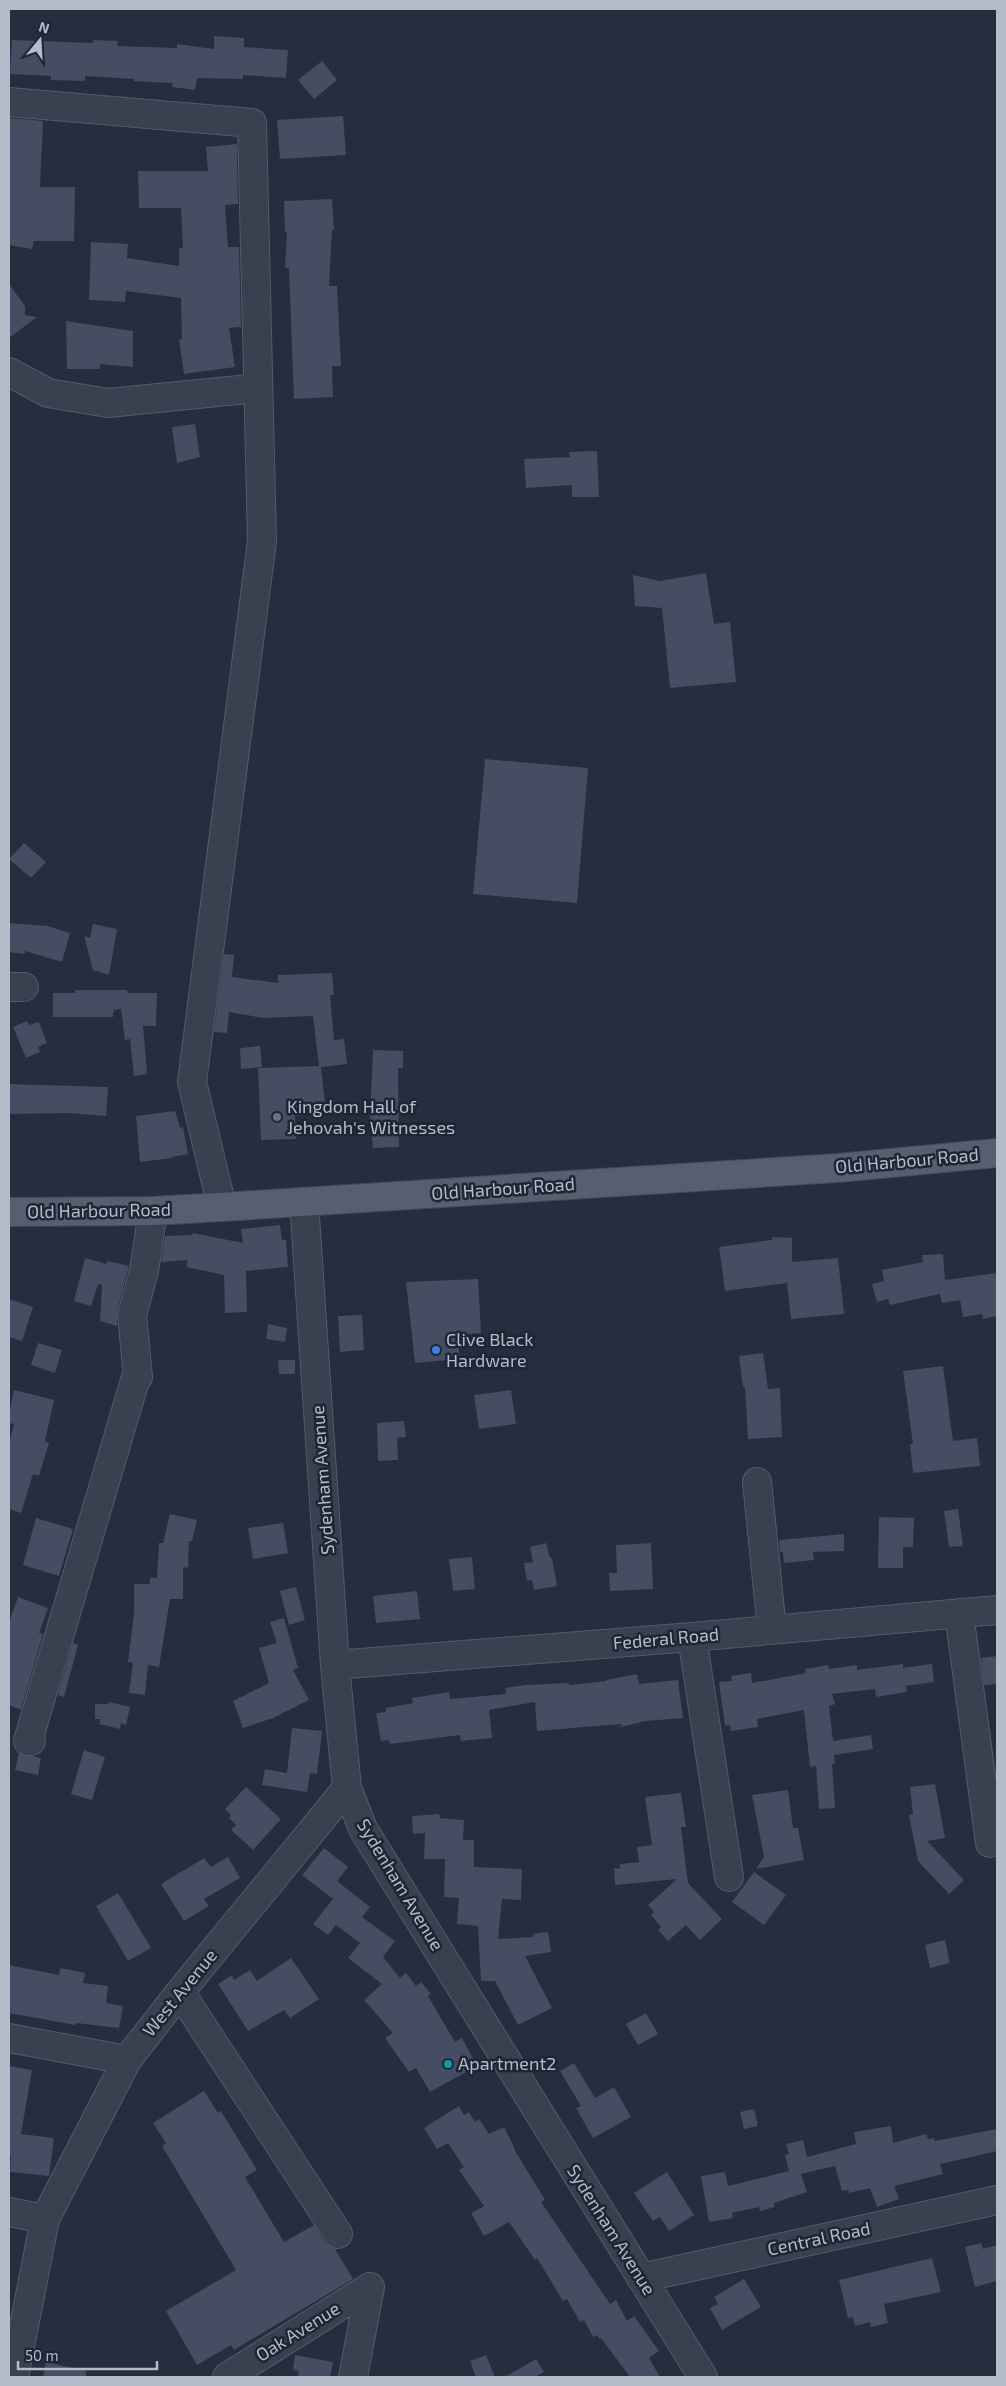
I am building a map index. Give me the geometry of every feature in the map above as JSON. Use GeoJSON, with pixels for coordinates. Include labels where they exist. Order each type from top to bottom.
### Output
{"type":"FeatureCollection","features":[{"type":"Feature","properties":{"kind":"main road","name":"Old Harbour Road"},"geometry":{"type":"LineString","coordinates":[[9,1212],[152,1211],[222,1207],[838,1168],[997,1153]]}},
{"type":"Feature","properties":{"kind":"street"},"geometry":{"type":"LineString","coordinates":[[9,102],[252,123],[262,541],[192,1082],[222,1207]]}},
{"type":"Feature","properties":{"kind":"street"},"geometry":{"type":"LineString","coordinates":[[9,372],[48,393],[108,403],[258,388]]}},
{"type":"Feature","properties":{"kind":"street","name":"Sydenham Avenue"},"geometry":{"type":"LineString","coordinates":[[304,1202],[335,1665],[347,1788],[363,1829],[703,2377]]}},
{"type":"Feature","properties":{"kind":"street"},"geometry":{"type":"LineString","coordinates":[[30,1742],[28,1741],[136,1377],[138,1377],[132,1316],[144,1271],[152,1211]]}},
{"type":"Feature","properties":{"kind":"street"},"geometry":{"type":"LineString","coordinates":[[756,1482],[772,1630]]}},
{"type":"Feature","properties":{"kind":"street","name":"Federal Road"},"geometry":{"type":"LineString","coordinates":[[335,1665],[692,1638],[997,1610]]}},
{"type":"Feature","properties":{"kind":"street"},"geometry":{"type":"LineString","coordinates":[[959,1613],[990,1843]]}},
{"type":"Feature","properties":{"kind":"street"},"geometry":{"type":"LineString","coordinates":[[692,1638],[728,1877]]}},
{"type":"Feature","properties":{"kind":"street","name":"West Avenue"},"geometry":{"type":"LineString","coordinates":[[14,2377],[45,2219],[127,2060],[180,1992],[347,1788]]}},
{"type":"Feature","properties":{"kind":"street"},"geometry":{"type":"LineString","coordinates":[[180,1992],[338,2234]]}},
{"type":"Feature","properties":{"kind":"street"},"geometry":{"type":"LineString","coordinates":[[9,2038],[127,2060]]}},
{"type":"Feature","properties":{"kind":"street","name":"Central Road"},"geometry":{"type":"LineString","coordinates":[[641,2278],[997,2200]]}},
{"type":"Feature","properties":{"kind":"street"},"geometry":{"type":"LineString","coordinates":[[9,2212],[45,2219]]}},
{"type":"Feature","properties":{"kind":"street","name":"Oak Avenue"},"geometry":{"type":"LineString","coordinates":[[227,2377],[370,2287],[353,2377]]}},
{"type":"Feature","properties":{"kind":"building"},"geometry":{"type":"Polygon","coordinates":[[[214,36],[244,38],[244,47],[288,50],[286,78],[243,75],[243,79],[197,78],[195,90],[172,87],[173,83],[134,81],[134,79],[85,76],[85,81],[51,80],[51,76],[10,74],[12,40],[93,43],[93,40],[118,41],[117,46],[177,48],[177,44],[214,49],[214,36]]]}},
{"type":"Feature","properties":{"kind":"building"},"geometry":{"type":"Polygon","coordinates":[[[322,61],[337,80],[314,99],[298,80],[322,61]]]}},
{"type":"Feature","properties":{"kind":"building"},"geometry":{"type":"Polygon","coordinates":[[[343,116],[346,155],[280,159],[277,120],[343,116]]]}},
{"type":"Feature","properties":{"kind":"building"},"geometry":{"type":"Polygon","coordinates":[[[9,118],[43,121],[40,187],[75,187],[74,241],[34,241],[32,249],[9,245],[9,118]]]}},
{"type":"Feature","properties":{"kind":"building"},"geometry":{"type":"Polygon","coordinates":[[[237,144],[238,204],[225,205],[228,247],[239,247],[241,327],[229,328],[235,367],[184,374],[179,340],[182,339],[181,298],[126,291],[125,302],[89,300],[91,242],[128,244],[127,258],[179,266],[179,248],[183,248],[181,208],[139,208],[138,171],[208,171],[206,147],[237,144]]]}},
{"type":"Feature","properties":{"kind":"building"},"geometry":{"type":"Polygon","coordinates":[[[332,199],[334,230],[332,230],[329,286],[337,286],[341,366],[332,366],[333,397],[294,399],[289,268],[285,268],[287,232],[285,232],[284,201],[332,199]]]}},
{"type":"Feature","properties":{"kind":"building"},"geometry":{"type":"Polygon","coordinates":[[[9,284],[25,306],[25,315],[37,317],[9,338],[9,284]]]}},
{"type":"Feature","properties":{"kind":"building"},"geometry":{"type":"Polygon","coordinates":[[[66,321],[133,331],[133,367],[100,364],[100,369],[67,369],[66,321]]]}},
{"type":"Feature","properties":{"kind":"building"},"geometry":{"type":"Polygon","coordinates":[[[195,424],[200,457],[177,463],[172,427],[195,424]]]}},
{"type":"Feature","properties":{"kind":"building"},"geometry":{"type":"Polygon","coordinates":[[[597,451],[599,497],[572,497],[572,485],[526,488],[524,459],[570,457],[569,452],[597,451]]]}},
{"type":"Feature","properties":{"kind":"building"},"geometry":{"type":"Polygon","coordinates":[[[706,573],[714,624],[730,622],[736,682],[670,688],[662,608],[635,606],[633,575],[659,581],[706,573]]]}},
{"type":"Feature","properties":{"kind":"building"},"geometry":{"type":"Polygon","coordinates":[[[485,759],[588,768],[577,903],[473,894],[485,759]]]}},
{"type":"Feature","properties":{"kind":"building"},"geometry":{"type":"Polygon","coordinates":[[[24,843],[46,862],[31,878],[9,859],[24,843]]]}},
{"type":"Feature","properties":{"kind":"building"},"geometry":{"type":"Polygon","coordinates":[[[9,923],[47,926],[70,933],[62,962],[25,951],[24,954],[9,952],[9,923]]]}},
{"type":"Feature","properties":{"kind":"building"},"geometry":{"type":"Polygon","coordinates":[[[93,924],[117,929],[109,975],[93,970],[84,936],[90,938],[93,924]]]}},
{"type":"Feature","properties":{"kind":"building"},"geometry":{"type":"Polygon","coordinates":[[[224,954],[234,955],[232,977],[278,983],[278,975],[332,973],[334,995],[330,995],[334,1040],[344,1039],[347,1064],[321,1067],[326,1113],[295,1116],[296,1139],[261,1140],[258,1068],[319,1066],[313,1016],[263,1018],[229,1012],[227,1033],[214,1032],[224,954]]]}},
{"type":"Feature","properties":{"kind":"building"},"geometry":{"type":"Polygon","coordinates":[[[75,990],[127,990],[128,993],[157,993],[156,1026],[143,1026],[147,1074],[134,1076],[130,1039],[125,1040],[121,1009],[114,1010],[114,1007],[113,1017],[53,1017],[53,993],[75,993],[75,990]]]}},
{"type":"Feature","properties":{"kind":"building"},"geometry":{"type":"Polygon","coordinates":[[[27,1021],[29,1025],[39,1022],[47,1043],[38,1047],[40,1052],[26,1058],[13,1027],[27,1021]]]}},
{"type":"Feature","properties":{"kind":"building"},"geometry":{"type":"Polygon","coordinates":[[[260,1046],[262,1067],[241,1069],[240,1048],[260,1046]]]}},
{"type":"Feature","properties":{"kind":"building"},"geometry":{"type":"Polygon","coordinates":[[[373,1050],[403,1051],[403,1068],[398,1068],[399,1147],[373,1148],[370,1117],[373,1050]]]}},
{"type":"Feature","properties":{"kind":"building"},"geometry":{"type":"Polygon","coordinates":[[[9,1084],[108,1087],[106,1116],[69,1113],[9,1114],[9,1084]]]}},
{"type":"Feature","properties":{"kind":"building"},"geometry":{"type":"Polygon","coordinates":[[[175,1111],[180,1128],[183,1127],[188,1154],[140,1162],[136,1116],[175,1111]]]}},
{"type":"Feature","properties":{"kind":"building"},"geometry":{"type":"Polygon","coordinates":[[[280,1225],[282,1240],[286,1240],[288,1267],[246,1271],[247,1312],[225,1313],[224,1275],[186,1267],[188,1260],[161,1262],[165,1236],[192,1235],[193,1233],[243,1243],[241,1229],[280,1225]]]}},
{"type":"Feature","properties":{"kind":"building"},"geometry":{"type":"Polygon","coordinates":[[[772,1237],[792,1238],[792,1262],[838,1258],[844,1314],[791,1319],[787,1283],[725,1291],[719,1247],[772,1240],[772,1237]]]}},
{"type":"Feature","properties":{"kind":"building"},"geometry":{"type":"Polygon","coordinates":[[[943,1254],[945,1280],[997,1273],[997,1316],[983,1319],[982,1314],[963,1317],[960,1300],[942,1303],[940,1294],[890,1305],[888,1299],[877,1302],[872,1284],[884,1281],[882,1270],[923,1262],[922,1255],[943,1254]]]}},
{"type":"Feature","properties":{"kind":"building"},"geometry":{"type":"Polygon","coordinates":[[[85,1258],[106,1264],[107,1261],[129,1266],[117,1311],[117,1326],[100,1321],[102,1285],[98,1284],[91,1306],[74,1301],[85,1258]]]}},
{"type":"Feature","properties":{"kind":"building"},"geometry":{"type":"Polygon","coordinates":[[[478,1279],[481,1333],[457,1335],[460,1359],[415,1363],[406,1282],[478,1279]]]}},
{"type":"Feature","properties":{"kind":"building"},"geometry":{"type":"Polygon","coordinates":[[[9,1299],[33,1307],[22,1341],[9,1337],[9,1299]]]}},
{"type":"Feature","properties":{"kind":"building"},"geometry":{"type":"Polygon","coordinates":[[[362,1315],[364,1350],[340,1352],[338,1316],[362,1315]]]}},
{"type":"Feature","properties":{"kind":"building"},"geometry":{"type":"Polygon","coordinates":[[[268,1324],[287,1328],[285,1342],[266,1339],[268,1324]]]}},
{"type":"Feature","properties":{"kind":"building"},"geometry":{"type":"Polygon","coordinates":[[[38,1343],[62,1350],[55,1373],[31,1365],[38,1343]]]}},
{"type":"Feature","properties":{"kind":"building"},"geometry":{"type":"Polygon","coordinates":[[[763,1353],[768,1389],[780,1388],[782,1437],[748,1439],[745,1387],[743,1387],[739,1356],[763,1353]]]}},
{"type":"Feature","properties":{"kind":"building"},"geometry":{"type":"Polygon","coordinates":[[[278,1360],[295,1360],[295,1374],[279,1374],[278,1360]]]}},
{"type":"Feature","properties":{"kind":"building"},"geometry":{"type":"Polygon","coordinates":[[[943,1366],[953,1441],[977,1438],[980,1466],[913,1473],[910,1444],[913,1444],[903,1371],[943,1366]]]}},
{"type":"Feature","properties":{"kind":"building"},"geometry":{"type":"Polygon","coordinates":[[[14,1390],[54,1400],[45,1441],[49,1443],[39,1476],[33,1474],[21,1513],[9,1509],[9,1443],[14,1424],[9,1423],[9,1414],[14,1390]]]}},
{"type":"Feature","properties":{"kind":"building"},"geometry":{"type":"Polygon","coordinates":[[[511,1390],[516,1424],[479,1429],[474,1395],[511,1390]]]}},
{"type":"Feature","properties":{"kind":"building"},"geometry":{"type":"Polygon","coordinates":[[[404,1421],[406,1437],[397,1438],[398,1460],[378,1461],[377,1423],[404,1421]]]}},
{"type":"Feature","properties":{"kind":"building"},"geometry":{"type":"Polygon","coordinates":[[[958,1509],[963,1546],[949,1547],[944,1511],[958,1509]]]}},
{"type":"Feature","properties":{"kind":"building"},"geometry":{"type":"Polygon","coordinates":[[[170,1514],[197,1520],[192,1541],[189,1541],[188,1568],[183,1567],[183,1599],[170,1599],[159,1667],[148,1665],[145,1695],[129,1693],[133,1663],[128,1662],[134,1614],[134,1584],[150,1584],[150,1578],[157,1578],[159,1543],[163,1543],[170,1514]]]}},
{"type":"Feature","properties":{"kind":"building"},"geometry":{"type":"Polygon","coordinates":[[[879,1517],[914,1518],[913,1547],[903,1547],[903,1568],[878,1568],[879,1517]]]}},
{"type":"Feature","properties":{"kind":"building"},"geometry":{"type":"Polygon","coordinates":[[[36,1518],[73,1529],[59,1576],[23,1565],[36,1518]]]}},
{"type":"Feature","properties":{"kind":"building"},"geometry":{"type":"Polygon","coordinates":[[[283,1523],[288,1553],[253,1559],[248,1528],[283,1523]]]}},
{"type":"Feature","properties":{"kind":"building"},"geometry":{"type":"Polygon","coordinates":[[[844,1534],[844,1551],[813,1552],[814,1560],[784,1563],[783,1552],[780,1552],[779,1540],[844,1534]]]}},
{"type":"Feature","properties":{"kind":"building"},"geometry":{"type":"Polygon","coordinates":[[[546,1543],[550,1558],[552,1558],[557,1586],[534,1590],[532,1580],[527,1581],[524,1563],[533,1562],[530,1547],[546,1543]]]}},
{"type":"Feature","properties":{"kind":"building"},"geometry":{"type":"Polygon","coordinates":[[[651,1543],[653,1589],[610,1591],[609,1573],[617,1573],[616,1545],[651,1543]]]}},
{"type":"Feature","properties":{"kind":"building"},"geometry":{"type":"Polygon","coordinates":[[[472,1557],[475,1589],[453,1591],[449,1559],[472,1557]]]}},
{"type":"Feature","properties":{"kind":"building"},"geometry":{"type":"Polygon","coordinates":[[[296,1587],[305,1620],[289,1625],[280,1591],[296,1587]]]}},
{"type":"Feature","properties":{"kind":"building"},"geometry":{"type":"Polygon","coordinates":[[[417,1591],[420,1619],[376,1623],[373,1596],[417,1591]]]}},
{"type":"Feature","properties":{"kind":"building"},"geometry":{"type":"Polygon","coordinates":[[[18,1597],[48,1608],[39,1633],[43,1634],[21,1710],[9,1705],[9,1622],[18,1597]]]}},
{"type":"Feature","properties":{"kind":"building"},"geometry":{"type":"Polygon","coordinates":[[[284,1618],[298,1668],[293,1670],[309,1700],[273,1718],[243,1728],[233,1701],[269,1683],[259,1648],[277,1643],[270,1622],[284,1618]]]}},
{"type":"Feature","properties":{"kind":"building"},"geometry":{"type":"Polygon","coordinates":[[[73,1643],[78,1645],[64,1697],[58,1695],[73,1643]]]}},
{"type":"Feature","properties":{"kind":"building"},"geometry":{"type":"Polygon","coordinates":[[[997,1656],[997,1684],[984,1685],[981,1658],[997,1656]]]}},
{"type":"Feature","properties":{"kind":"building"},"geometry":{"type":"Polygon","coordinates":[[[903,1664],[903,1668],[932,1664],[934,1682],[906,1686],[907,1692],[876,1697],[875,1689],[832,1694],[835,1704],[829,1706],[833,1741],[871,1735],[873,1749],[834,1755],[835,1764],[832,1764],[835,1808],[819,1809],[816,1766],[810,1767],[804,1710],[757,1719],[758,1727],[731,1731],[730,1725],[725,1726],[719,1682],[732,1681],[731,1676],[751,1673],[752,1683],[806,1673],[805,1669],[828,1665],[829,1669],[857,1665],[857,1670],[903,1664]]]}},
{"type":"Feature","properties":{"kind":"building"},"geometry":{"type":"Polygon","coordinates":[[[637,1674],[639,1684],[678,1680],[683,1718],[646,1721],[621,1727],[621,1724],[537,1731],[535,1702],[489,1710],[492,1738],[461,1741],[460,1735],[390,1744],[389,1740],[381,1741],[376,1713],[386,1712],[386,1708],[413,1703],[412,1698],[449,1692],[450,1699],[506,1694],[505,1688],[525,1685],[569,1683],[569,1685],[606,1681],[637,1674]]]}},
{"type":"Feature","properties":{"kind":"building"},"geometry":{"type":"Polygon","coordinates":[[[109,1702],[130,1707],[126,1725],[121,1723],[120,1729],[99,1724],[101,1719],[95,1719],[95,1704],[108,1704],[109,1702]]]}},
{"type":"Feature","properties":{"kind":"building"},"geometry":{"type":"Polygon","coordinates":[[[292,1728],[322,1731],[317,1774],[310,1773],[307,1792],[262,1785],[265,1769],[287,1773],[292,1728]]]}},
{"type":"Feature","properties":{"kind":"building"},"geometry":{"type":"Polygon","coordinates":[[[84,1750],[105,1757],[92,1800],[71,1794],[84,1750]]]}},
{"type":"Feature","properties":{"kind":"building"},"geometry":{"type":"Polygon","coordinates":[[[19,1753],[41,1758],[38,1775],[15,1770],[19,1753]]]}},
{"type":"Feature","properties":{"kind":"building"},"geometry":{"type":"Polygon","coordinates":[[[935,1784],[945,1838],[927,1841],[964,1880],[949,1894],[918,1861],[909,1815],[913,1814],[910,1787],[935,1784]]]}},
{"type":"Feature","properties":{"kind":"building"},"geometry":{"type":"Polygon","coordinates":[[[246,1787],[281,1819],[253,1850],[231,1830],[236,1825],[229,1818],[231,1815],[225,1809],[246,1787]]]}},
{"type":"Feature","properties":{"kind":"building"},"geometry":{"type":"Polygon","coordinates":[[[788,1790],[793,1828],[798,1828],[804,1860],[756,1869],[764,1857],[752,1795],[788,1790]]]}},
{"type":"Feature","properties":{"kind":"building"},"geometry":{"type":"Polygon","coordinates":[[[681,1793],[686,1827],[681,1827],[688,1883],[722,1919],[700,1940],[686,1925],[668,1941],[658,1930],[661,1927],[651,1915],[654,1912],[648,1905],[677,1879],[615,1885],[614,1868],[620,1869],[620,1864],[639,1862],[637,1847],[652,1845],[645,1797],[681,1793]]]}},
{"type":"Feature","properties":{"kind":"building"},"geometry":{"type":"Polygon","coordinates":[[[439,1814],[440,1818],[464,1820],[463,1840],[474,1840],[474,1867],[522,1869],[521,1900],[502,1899],[498,1939],[533,1937],[533,1934],[548,1932],[551,1952],[525,1956],[552,2008],[518,2025],[495,1981],[481,1981],[478,1926],[457,1924],[459,1898],[444,1897],[445,1859],[424,1859],[425,1833],[413,1834],[412,1816],[439,1814]]]}},
{"type":"Feature","properties":{"kind":"building"},"geometry":{"type":"Polygon","coordinates":[[[324,1848],[348,1867],[337,1881],[370,1907],[362,1917],[395,1941],[383,1957],[400,1978],[406,1973],[416,1986],[421,1982],[431,1994],[428,1996],[455,2042],[462,2038],[477,2066],[430,2092],[416,2068],[409,2072],[385,2038],[393,2033],[364,2000],[382,1984],[348,1958],[360,1943],[336,1925],[328,1935],[313,1924],[333,1899],[302,1875],[324,1848]]]}},
{"type":"Feature","properties":{"kind":"building"},"geometry":{"type":"Polygon","coordinates":[[[228,1857],[240,1878],[204,1899],[209,1906],[184,1921],[161,1884],[204,1858],[211,1867],[228,1857]]]}},
{"type":"Feature","properties":{"kind":"building"},"geometry":{"type":"Polygon","coordinates":[[[754,1872],[786,1895],[764,1925],[732,1902],[754,1872]]]}},
{"type":"Feature","properties":{"kind":"building"},"geometry":{"type":"Polygon","coordinates":[[[118,1893],[151,1948],[128,1961],[96,1906],[118,1893]]]}},
{"type":"Feature","properties":{"kind":"building"},"geometry":{"type":"Polygon","coordinates":[[[945,1940],[950,1963],[930,1968],[925,1945],[945,1940]]]}},
{"type":"Feature","properties":{"kind":"building"},"geometry":{"type":"Polygon","coordinates":[[[291,1958],[319,1999],[290,2018],[284,2010],[248,2031],[218,1984],[232,1975],[234,1980],[250,1970],[257,1981],[291,1958]]]}},
{"type":"Feature","properties":{"kind":"building"},"geometry":{"type":"Polygon","coordinates":[[[9,1965],[59,1975],[60,1968],[85,1973],[83,1983],[108,1986],[106,2003],[123,2006],[119,2028],[76,2023],[75,2025],[9,2013],[9,1965]]]}},
{"type":"Feature","properties":{"kind":"building"},"geometry":{"type":"Polygon","coordinates":[[[646,2013],[658,2034],[638,2045],[626,2024],[646,2013]]]}},
{"type":"Feature","properties":{"kind":"building"},"geometry":{"type":"Polygon","coordinates":[[[574,2063],[595,2098],[614,2087],[631,2117],[593,2138],[576,2108],[581,2106],[560,2071],[574,2063]]]}},
{"type":"Feature","properties":{"kind":"building"},"geometry":{"type":"Polygon","coordinates":[[[9,2066],[32,2070],[21,2134],[54,2138],[49,2176],[10,2172],[9,2066]]]}},
{"type":"Feature","properties":{"kind":"building"},"geometry":{"type":"Polygon","coordinates":[[[204,2091],[218,2113],[221,2111],[257,2170],[245,2177],[284,2242],[314,2225],[325,2243],[335,2249],[353,2279],[234,2350],[231,2345],[197,2365],[166,2311],[236,2270],[162,2146],[166,2143],[153,2123],[204,2091]]]}},
{"type":"Feature","properties":{"kind":"building"},"geometry":{"type":"Polygon","coordinates":[[[459,2106],[464,2115],[469,2112],[475,2122],[479,2119],[489,2134],[504,2127],[514,2149],[545,2200],[541,2202],[610,2304],[616,2300],[627,2321],[634,2316],[659,2351],[649,2358],[660,2377],[630,2377],[601,2338],[599,2339],[597,2335],[593,2337],[584,2320],[580,2322],[567,2299],[563,2301],[537,2258],[535,2260],[509,2222],[484,2236],[471,2213],[484,2206],[459,2170],[464,2167],[448,2143],[437,2149],[424,2128],[459,2106]]]}},
{"type":"Feature","properties":{"kind":"building"},"geometry":{"type":"Polygon","coordinates":[[[754,2109],[758,2126],[744,2129],[740,2112],[754,2109]]]}},
{"type":"Feature","properties":{"kind":"building"},"geometry":{"type":"Polygon","coordinates":[[[891,2126],[893,2143],[926,2134],[928,2139],[934,2138],[935,2141],[997,2129],[997,2151],[940,2164],[943,2174],[894,2186],[899,2199],[877,2207],[870,2188],[849,2193],[848,2190],[842,2191],[835,2166],[801,2174],[807,2192],[774,2203],[775,2207],[760,2211],[759,2207],[732,2213],[733,2218],[709,2222],[701,2176],[725,2172],[728,2186],[789,2171],[785,2155],[789,2154],[786,2144],[803,2140],[807,2157],[856,2144],[854,2132],[891,2126]]]}},
{"type":"Feature","properties":{"kind":"building"},"geometry":{"type":"Polygon","coordinates":[[[667,2172],[694,2215],[669,2231],[660,2217],[653,2221],[634,2193],[667,2172]]]}},
{"type":"Feature","properties":{"kind":"building"},"geometry":{"type":"Polygon","coordinates":[[[981,2243],[983,2249],[997,2245],[997,2281],[975,2287],[965,2247],[981,2243]]]}},
{"type":"Feature","properties":{"kind":"building"},"geometry":{"type":"Polygon","coordinates":[[[932,2258],[941,2292],[884,2304],[888,2323],[871,2327],[870,2322],[855,2326],[853,2317],[848,2318],[839,2280],[932,2258]]]}},
{"type":"Feature","properties":{"kind":"building"},"geometry":{"type":"Polygon","coordinates":[[[744,2279],[761,2307],[722,2330],[710,2308],[718,2304],[714,2297],[744,2279]]]}},
{"type":"Feature","properties":{"kind":"building"},"geometry":{"type":"Polygon","coordinates":[[[295,2355],[333,2362],[330,2377],[298,2377],[299,2371],[293,2370],[295,2355]]]}},
{"type":"Feature","properties":{"kind":"building"},"geometry":{"type":"Polygon","coordinates":[[[486,2355],[495,2377],[476,2377],[470,2361],[486,2355]]]}},
{"type":"Feature","properties":{"kind":"building"},"geometry":{"type":"Polygon","coordinates":[[[536,2359],[544,2372],[535,2377],[505,2377],[536,2359]]]}},
{"type":"Feature","properties":{"kind":"building"},"geometry":{"type":"Polygon","coordinates":[[[46,2362],[86,2371],[86,2377],[43,2377],[46,2362]]]}},
{"type":"Feature","properties":{"kind":"place","name":"Kingdom Hall of Jehovah's Witnesses"},"geometry":{"type":"Point","coordinates":[277,1117]}},
{"type":"Feature","properties":{"kind":"place","name":"Clive Black Hardware"},"geometry":{"type":"Point","coordinates":[436,1350]}},
{"type":"Feature","properties":{"kind":"place","name":"Apartment2"},"geometry":{"type":"Point","coordinates":[448,2064]}}]}
